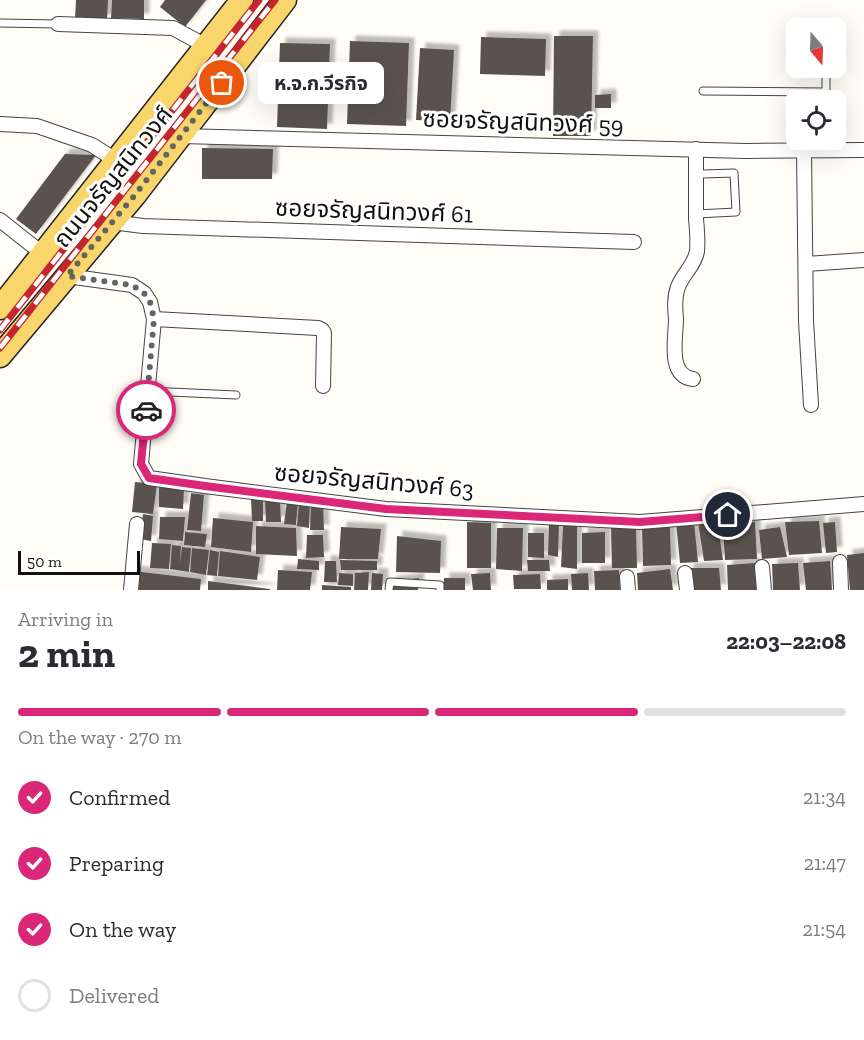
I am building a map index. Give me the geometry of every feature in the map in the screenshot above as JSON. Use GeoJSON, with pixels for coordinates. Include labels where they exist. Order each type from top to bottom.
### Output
{"type":"FeatureCollection","features":[{"type":"Feature","properties":{"kind":"main road","name":"ถนนจรัญสนิทวงศ์"},"geometry":{"type":"LineString","coordinates":[[0,308],[242,0]]}},
{"type":"Feature","properties":{"kind":"main road","name":"ถนนจรัญสนิทวงศ์"},"geometry":{"type":"LineString","coordinates":[[0,356],[181,136],[285,0]]}},
{"type":"Feature","properties":{"kind":"street"},"geometry":{"type":"LineString","coordinates":[[58,24],[173,28],[206,46]]}},
{"type":"Feature","properties":{"kind":"street"},"geometry":{"type":"LineString","coordinates":[[0,124],[38,126],[92,145],[117,161]]}},
{"type":"Feature","properties":{"kind":"street","name":"ซอยจรัญสนิทวงศ์ 59"},"geometry":{"type":"LineString","coordinates":[[181,136],[746,151],[804,150]]}},
{"type":"Feature","properties":{"kind":"street","name":"ซอยจรัญสนิทวงศ์ 59"},"geometry":{"type":"LineString","coordinates":[[846,148],[864,150]]}},
{"type":"Feature","properties":{"kind":"street"},"geometry":{"type":"LineString","coordinates":[[693,379],[687,378],[680,372],[673,345],[676,290],[697,253],[696,149]]}},
{"type":"Feature","properties":{"kind":"street"},"geometry":{"type":"LineString","coordinates":[[804,150],[806,321],[811,405]]}},
{"type":"Feature","properties":{"kind":"street"},"geometry":{"type":"LineString","coordinates":[[0,220],[43,254]]}},
{"type":"Feature","properties":{"kind":"street","name":"ซอยจรัญสนิทวงศ์ 61"},"geometry":{"type":"LineString","coordinates":[[112,222],[143,226],[634,242]]}},
{"type":"Feature","properties":{"kind":"street"},"geometry":{"type":"LineString","coordinates":[[806,264],[864,260]]}},
{"type":"Feature","properties":{"kind":"street","name":"ซอยจรัญสนิทวงศ์ 63"},"geometry":{"type":"LineString","coordinates":[[67,276],[132,285],[144,293],[150,302],[154,319],[141,464],[149,478],[386,509],[640,522],[864,504]]}},
{"type":"Feature","properties":{"kind":"street"},"geometry":{"type":"LineString","coordinates":[[154,319],[318,328],[324,333],[323,386]]}},
{"type":"Feature","properties":{"kind":"street"},"geometry":{"type":"LineString","coordinates":[[131,590],[137,524]]}},
{"type":"Feature","properties":{"kind":"street"},"geometry":{"type":"LineString","coordinates":[[840,562],[841,590]]}},
{"type":"Feature","properties":{"kind":"street"},"geometry":{"type":"LineString","coordinates":[[762,567],[764,590]]}},
{"type":"Feature","properties":{"kind":"street"},"geometry":{"type":"LineString","coordinates":[[685,573],[687,590]]}},
{"type":"Feature","properties":{"kind":"lane"},"geometry":{"type":"LineString","coordinates":[[0,23],[58,24]]}},
{"type":"Feature","properties":{"kind":"lane"},"geometry":{"type":"LineString","coordinates":[[703,91],[786,92]]}},
{"type":"Feature","properties":{"kind":"lane"},"geometry":{"type":"LineString","coordinates":[[696,214],[736,212],[734,173],[703,174]]}},
{"type":"Feature","properties":{"kind":"lane"},"geometry":{"type":"LineString","coordinates":[[148,391],[236,395]]}},
{"type":"Feature","properties":{"kind":"lane"},"geometry":{"type":"LineString","coordinates":[[389,590],[390,582],[440,585],[440,590]]}},
{"type":"Feature","properties":{"kind":"building"},"geometry":{"type":"Polygon","coordinates":[[[76,0],[108,0],[107,20],[75,19],[76,0]]]}},
{"type":"Feature","properties":{"kind":"building"},"geometry":{"type":"Polygon","coordinates":[[[112,0],[144,0],[144,19],[111,18],[112,0]]]}},
{"type":"Feature","properties":{"kind":"building"},"geometry":{"type":"Polygon","coordinates":[[[165,0],[206,0],[185,27],[160,7],[165,0]]]}},
{"type":"Feature","properties":{"kind":"building"},"geometry":{"type":"Polygon","coordinates":[[[554,36],[593,36],[591,136],[553,136],[554,36]]]}},
{"type":"Feature","properties":{"kind":"building"},"geometry":{"type":"Polygon","coordinates":[[[481,37],[546,39],[545,76],[480,74],[481,37]]]}},
{"type":"Feature","properties":{"kind":"building"},"geometry":{"type":"Polygon","coordinates":[[[350,41],[409,43],[406,126],[347,124],[350,41]]]}},
{"type":"Feature","properties":{"kind":"building"},"geometry":{"type":"Polygon","coordinates":[[[280,43],[330,44],[327,129],[277,127],[280,43]]]}},
{"type":"Feature","properties":{"kind":"building"},"geometry":{"type":"Polygon","coordinates":[[[420,48],[454,50],[450,122],[416,120],[420,48]]]}},
{"type":"Feature","properties":{"kind":"building"},"geometry":{"type":"Polygon","coordinates":[[[611,94],[611,108],[595,108],[595,95],[611,94]]]}},
{"type":"Feature","properties":{"kind":"building"},"geometry":{"type":"Polygon","coordinates":[[[202,148],[273,149],[272,179],[202,179],[202,148]]]}},
{"type":"Feature","properties":{"kind":"building"},"geometry":{"type":"Polygon","coordinates":[[[65,154],[96,155],[36,234],[16,219],[65,154]]]}},
{"type":"Feature","properties":{"kind":"building"},"geometry":{"type":"Polygon","coordinates":[[[135,482],[157,484],[153,514],[132,512],[135,482]]]}},
{"type":"Feature","properties":{"kind":"building"},"geometry":{"type":"Polygon","coordinates":[[[159,487],[184,489],[183,509],[159,507],[159,487]]]}},
{"type":"Feature","properties":{"kind":"building"},"geometry":{"type":"Polygon","coordinates":[[[191,493],[204,495],[201,531],[187,530],[191,493]]]}},
{"type":"Feature","properties":{"kind":"building"},"geometry":{"type":"Polygon","coordinates":[[[251,498],[263,498],[263,521],[252,521],[251,498]]]}},
{"type":"Feature","properties":{"kind":"building"},"geometry":{"type":"Polygon","coordinates":[[[265,499],[280,500],[281,522],[266,522],[265,499]]]}},
{"type":"Feature","properties":{"kind":"building"},"geometry":{"type":"Polygon","coordinates":[[[287,501],[298,502],[296,525],[284,524],[287,501]]]}},
{"type":"Feature","properties":{"kind":"building"},"geometry":{"type":"Polygon","coordinates":[[[299,502],[310,502],[309,528],[297,526],[299,502]]]}},
{"type":"Feature","properties":{"kind":"building"},"geometry":{"type":"Polygon","coordinates":[[[311,502],[323,503],[324,530],[310,530],[311,502]]]}},
{"type":"Feature","properties":{"kind":"building"},"geometry":{"type":"Polygon","coordinates":[[[143,514],[153,516],[151,541],[140,539],[143,514]]]}},
{"type":"Feature","properties":{"kind":"building"},"geometry":{"type":"Polygon","coordinates":[[[160,517],[185,517],[183,541],[159,539],[160,517]]]}},
{"type":"Feature","properties":{"kind":"building"},"geometry":{"type":"Polygon","coordinates":[[[213,518],[253,522],[251,552],[211,547],[213,518]]]}},
{"type":"Feature","properties":{"kind":"building"},"geometry":{"type":"Polygon","coordinates":[[[717,520],[723,560],[704,561],[698,522],[717,520]]]}},
{"type":"Feature","properties":{"kind":"building"},"geometry":{"type":"Polygon","coordinates":[[[819,521],[822,553],[789,555],[785,522],[819,521]]]}},
{"type":"Feature","properties":{"kind":"building"},"geometry":{"type":"Polygon","coordinates":[[[467,522],[491,523],[491,568],[467,568],[467,522]]]}},
{"type":"Feature","properties":{"kind":"building"},"geometry":{"type":"Polygon","coordinates":[[[549,522],[559,523],[558,557],[548,555],[549,522]]]}},
{"type":"Feature","properties":{"kind":"building"},"geometry":{"type":"Polygon","coordinates":[[[694,522],[698,562],[680,563],[676,523],[694,522]]]}},
{"type":"Feature","properties":{"kind":"building"},"geometry":{"type":"Polygon","coordinates":[[[755,522],[757,559],[725,560],[723,525],[755,522]]]}},
{"type":"Feature","properties":{"kind":"building"},"geometry":{"type":"Polygon","coordinates":[[[835,522],[837,552],[826,553],[823,523],[835,522]]]}},
{"type":"Feature","properties":{"kind":"building"},"geometry":{"type":"Polygon","coordinates":[[[256,526],[296,528],[297,556],[256,554],[256,526]]]}},
{"type":"Feature","properties":{"kind":"building"},"geometry":{"type":"Polygon","coordinates":[[[563,526],[577,526],[577,569],[561,567],[563,526]]]}},
{"type":"Feature","properties":{"kind":"building"},"geometry":{"type":"Polygon","coordinates":[[[341,527],[381,529],[378,559],[339,559],[341,527]]]}},
{"type":"Feature","properties":{"kind":"building"},"geometry":{"type":"Polygon","coordinates":[[[636,527],[637,568],[612,568],[611,528],[636,527]]]}},
{"type":"Feature","properties":{"kind":"building"},"geometry":{"type":"Polygon","coordinates":[[[670,527],[671,565],[643,566],[642,528],[670,527]]]}},
{"type":"Feature","properties":{"kind":"building"},"geometry":{"type":"Polygon","coordinates":[[[780,527],[787,557],[762,559],[759,530],[780,527]]]}},
{"type":"Feature","properties":{"kind":"building"},"geometry":{"type":"Polygon","coordinates":[[[497,528],[523,528],[522,571],[496,569],[497,528]]]}},
{"type":"Feature","properties":{"kind":"building"},"geometry":{"type":"Polygon","coordinates":[[[185,532],[207,534],[205,547],[184,545],[185,532]]]}},
{"type":"Feature","properties":{"kind":"building"},"geometry":{"type":"Polygon","coordinates":[[[605,532],[605,563],[582,563],[582,533],[605,532]]]}},
{"type":"Feature","properties":{"kind":"building"},"geometry":{"type":"Polygon","coordinates":[[[528,533],[544,533],[544,558],[528,557],[528,533]]]}},
{"type":"Feature","properties":{"kind":"building"},"geometry":{"type":"Polygon","coordinates":[[[307,535],[323,535],[324,557],[306,558],[307,535]]]}},
{"type":"Feature","properties":{"kind":"building"},"geometry":{"type":"Polygon","coordinates":[[[397,536],[441,541],[440,573],[396,572],[397,536]]]}},
{"type":"Feature","properties":{"kind":"building"},"geometry":{"type":"Polygon","coordinates":[[[152,543],[171,544],[169,569],[150,568],[152,543]]]}},
{"type":"Feature","properties":{"kind":"building"},"geometry":{"type":"Polygon","coordinates":[[[172,545],[181,546],[180,564],[182,547],[191,548],[189,572],[170,569],[172,545]]]}},
{"type":"Feature","properties":{"kind":"building"},"geometry":{"type":"Polygon","coordinates":[[[192,548],[209,550],[206,575],[190,572],[192,548]]]}},
{"type":"Feature","properties":{"kind":"building"},"geometry":{"type":"Polygon","coordinates":[[[210,550],[219,552],[217,576],[207,575],[210,550]]]}},
{"type":"Feature","properties":{"kind":"building"},"geometry":{"type":"Polygon","coordinates":[[[220,551],[260,557],[257,580],[218,576],[220,551]]]}},
{"type":"Feature","properties":{"kind":"building"},"geometry":{"type":"Polygon","coordinates":[[[864,553],[864,590],[850,590],[847,555],[864,553]]]}},
{"type":"Feature","properties":{"kind":"building"},"geometry":{"type":"Polygon","coordinates":[[[298,559],[319,561],[319,570],[297,569],[298,559]]]}},
{"type":"Feature","properties":{"kind":"building"},"geometry":{"type":"Polygon","coordinates":[[[340,560],[377,561],[377,570],[341,570],[340,560]]]}},
{"type":"Feature","properties":{"kind":"building"},"geometry":{"type":"Polygon","coordinates":[[[527,560],[549,560],[550,571],[528,571],[527,560]]]}},
{"type":"Feature","properties":{"kind":"building"},"geometry":{"type":"Polygon","coordinates":[[[325,561],[336,561],[337,582],[324,582],[325,561]]]}},
{"type":"Feature","properties":{"kind":"building"},"geometry":{"type":"Polygon","coordinates":[[[830,561],[832,590],[806,590],[803,563],[830,561]]]}},
{"type":"Feature","properties":{"kind":"building"},"geometry":{"type":"Polygon","coordinates":[[[755,563],[757,590],[728,590],[727,565],[755,563]]]}},
{"type":"Feature","properties":{"kind":"building"},"geometry":{"type":"Polygon","coordinates":[[[798,563],[800,590],[773,590],[772,564],[798,563]]]}},
{"type":"Feature","properties":{"kind":"building"},"geometry":{"type":"Polygon","coordinates":[[[688,568],[719,568],[721,590],[690,590],[688,568]]]}},
{"type":"Feature","properties":{"kind":"building"},"geometry":{"type":"Polygon","coordinates":[[[670,569],[673,590],[638,590],[637,573],[670,569]]]}},
{"type":"Feature","properties":{"kind":"building"},"geometry":{"type":"Polygon","coordinates":[[[278,570],[312,572],[310,590],[277,590],[278,570]]]}},
{"type":"Feature","properties":{"kind":"building"},"geometry":{"type":"Polygon","coordinates":[[[619,570],[620,590],[595,590],[594,571],[619,570]]]}},
{"type":"Feature","properties":{"kind":"building"},"geometry":{"type":"Polygon","coordinates":[[[133,571],[201,579],[200,590],[133,590],[133,571]]]}},
{"type":"Feature","properties":{"kind":"building"},"geometry":{"type":"Polygon","coordinates":[[[369,572],[368,590],[354,590],[355,573],[369,572]]]}},
{"type":"Feature","properties":{"kind":"building"},"geometry":{"type":"Polygon","coordinates":[[[339,573],[353,574],[353,586],[338,585],[339,573]]]}},
{"type":"Feature","properties":{"kind":"building"},"geometry":{"type":"Polygon","coordinates":[[[372,573],[383,574],[382,590],[371,590],[372,573]]]}},
{"type":"Feature","properties":{"kind":"building"},"geometry":{"type":"Polygon","coordinates":[[[490,573],[491,590],[473,590],[471,574],[490,573]]]}},
{"type":"Feature","properties":{"kind":"building"},"geometry":{"type":"Polygon","coordinates":[[[588,573],[589,590],[572,590],[571,574],[588,573]]]}},
{"type":"Feature","properties":{"kind":"building"},"geometry":{"type":"Polygon","coordinates":[[[540,574],[541,589],[514,589],[513,575],[540,574]]]}},
{"type":"Feature","properties":{"kind":"building"},"geometry":{"type":"Polygon","coordinates":[[[419,578],[418,590],[389,590],[390,582],[419,578]]]}},
{"type":"Feature","properties":{"kind":"building"},"geometry":{"type":"Polygon","coordinates":[[[444,578],[465,578],[465,590],[444,590],[444,578]]]}},
{"type":"Feature","properties":{"kind":"building"},"geometry":{"type":"Polygon","coordinates":[[[568,579],[568,590],[547,590],[547,580],[568,579]]]}},
{"type":"Feature","properties":{"kind":"building"},"geometry":{"type":"Polygon","coordinates":[[[208,581],[270,589],[270,590],[208,590],[208,581]]]}},
{"type":"Feature","properties":{"kind":"building"},"geometry":{"type":"Polygon","coordinates":[[[322,585],[351,587],[351,590],[322,590],[322,585]]]}},
{"type":"Feature","properties":{"kind":"railway"},"geometry":{"type":"LineString","coordinates":[[0,330],[259,0]]}},
{"type":"Feature","properties":{"kind":"railway"},"geometry":{"type":"LineString","coordinates":[[0,348],[275,0]]}},
{"type":"Feature","properties":{"kind":"way so far"},"geometry":{"type":"LineString","coordinates":[[146,410],[154,319],[150,302],[144,293],[132,285],[67,276],[135,195],[222,83]]}},
{"type":"Feature","properties":{"kind":"place","name":"ห.จ.ก.วีรกิจ"},"geometry":{"type":"Point","coordinates":[222,83]}},
{"type":"Feature","properties":{"kind":"route"},"geometry":{"type":"LineString","coordinates":[[146,410],[141,464],[149,478],[386,509],[640,522],[728,515]]}}]}
